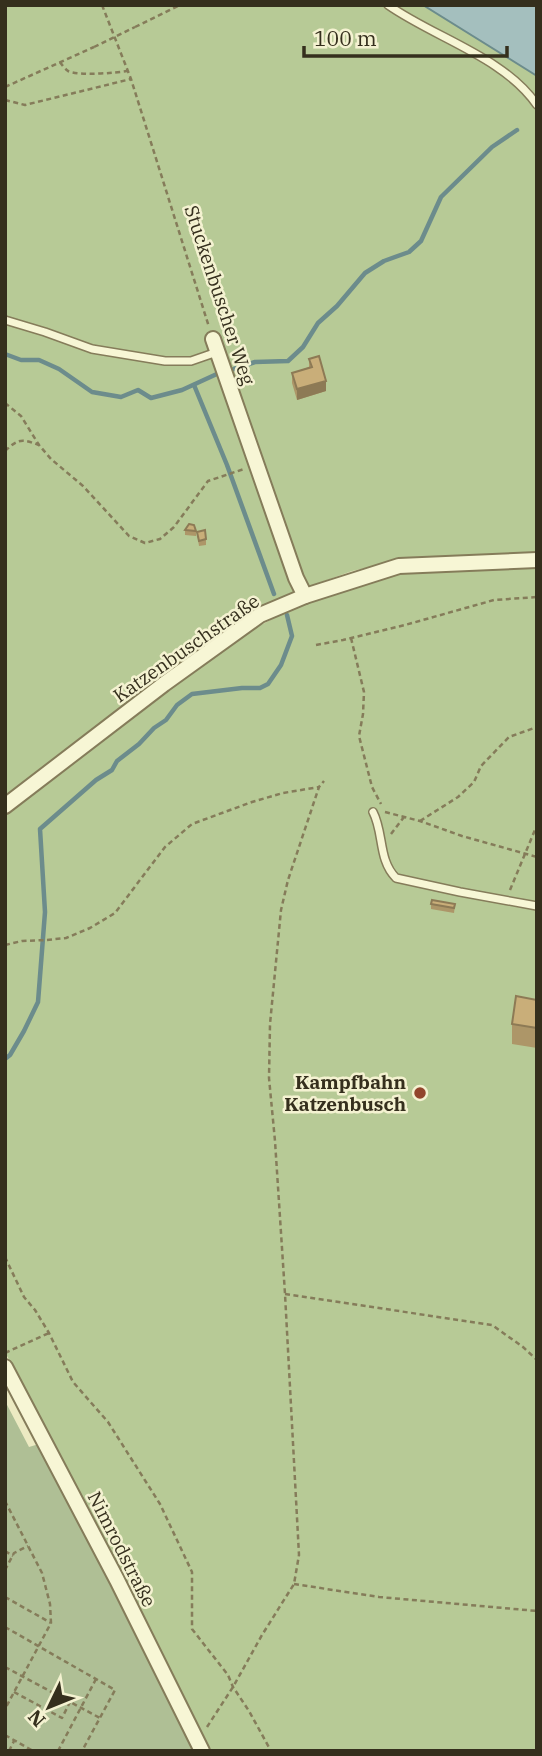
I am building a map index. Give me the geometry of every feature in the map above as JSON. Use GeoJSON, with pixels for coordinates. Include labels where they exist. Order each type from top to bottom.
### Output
{"type":"FeatureCollection","features":[{"type":"Feature","properties":{"kind":"street","name":"Stuckenbuscher Weg"},"geometry":{"type":"LineString","coordinates":[[215,346],[296,578],[305,596]]}},
{"type":"Feature","properties":{"kind":"street","name":"Katzenbuschstraße"},"geometry":{"type":"LineString","coordinates":[[5,806],[164,684],[260,615],[305,596],[399,566],[537,560]]}},
{"type":"Feature","properties":{"kind":"street","name":"Nimrodstraße"},"geometry":{"type":"LineString","coordinates":[[5,1367],[199,1746]]}},
{"type":"Feature","properties":{"kind":"lane"},"geometry":{"type":"LineString","coordinates":[[388,5],[506,72],[526,90],[537,105]]}},
{"type":"Feature","properties":{"kind":"lane"},"geometry":{"type":"LineString","coordinates":[[5,320],[92,349],[165,361],[191,360],[215,346]]}},
{"type":"Feature","properties":{"kind":"lane"},"geometry":{"type":"LineString","coordinates":[[373,812],[378,822],[385,863],[396,878],[537,906]]}},
{"type":"Feature","properties":{"kind":"path","name":"Stuckenbuscher Weg"},"geometry":{"type":"LineString","coordinates":[[102,5],[131,79],[215,346]]}},
{"type":"Feature","properties":{"kind":"path"},"geometry":{"type":"LineString","coordinates":[[5,87],[180,5]]}},
{"type":"Feature","properties":{"kind":"path"},"geometry":{"type":"LineString","coordinates":[[60,62],[70,72],[106,74],[127,71]]}},
{"type":"Feature","properties":{"kind":"path"},"geometry":{"type":"LineString","coordinates":[[5,100],[25,105],[131,79]]}},
{"type":"Feature","properties":{"kind":"path"},"geometry":{"type":"LineString","coordinates":[[5,403],[21,415],[51,459],[83,486],[129,536],[145,543],[160,539],[174,527],[208,481],[241,470]]}},
{"type":"Feature","properties":{"kind":"path"},"geometry":{"type":"LineString","coordinates":[[5,451],[16,441],[24,440],[39,445]]}},
{"type":"Feature","properties":{"kind":"path"},"geometry":{"type":"LineString","coordinates":[[316,645],[405,625],[494,600],[537,597]]}},
{"type":"Feature","properties":{"kind":"path"},"geometry":{"type":"LineString","coordinates":[[351,638],[364,692],[359,736],[372,787],[385,812]]}},
{"type":"Feature","properties":{"kind":"path"},"geometry":{"type":"LineString","coordinates":[[420,821],[458,797],[474,782],[481,766],[509,737],[537,727]]}},
{"type":"Feature","properties":{"kind":"path"},"geometry":{"type":"LineString","coordinates":[[199,1746],[294,1584],[299,1555],[285,1294],[269,1078],[270,1024],[281,910],[288,880],[319,787],[324,781]]}},
{"type":"Feature","properties":{"kind":"path"},"geometry":{"type":"LineString","coordinates":[[5,945],[66,938],[115,913],[164,847],[191,824],[283,793],[319,787]]}},
{"type":"Feature","properties":{"kind":"path"},"geometry":{"type":"LineString","coordinates":[[373,812],[385,812],[420,821],[537,857]]}},
{"type":"Feature","properties":{"kind":"path"},"geometry":{"type":"LineString","coordinates":[[382,846],[404,817]]}},
{"type":"Feature","properties":{"kind":"path"},"geometry":{"type":"LineString","coordinates":[[505,900],[537,825]]}},
{"type":"Feature","properties":{"kind":"path"},"geometry":{"type":"LineString","coordinates":[[5,1256],[24,1297],[49,1333],[73,1382],[108,1422],[160,1504],[192,1572],[192,1629],[228,1675],[271,1751]]}},
{"type":"Feature","properties":{"kind":"path"},"geometry":{"type":"LineString","coordinates":[[285,1294],[492,1325],[537,1360]]}},
{"type":"Feature","properties":{"kind":"path"},"geometry":{"type":"LineString","coordinates":[[5,1353],[49,1333]]}},
{"type":"Feature","properties":{"kind":"path"},"geometry":{"type":"LineString","coordinates":[[5,1501],[42,1573],[50,1604],[51,1623],[5,1709]]}},
{"type":"Feature","properties":{"kind":"path"},"geometry":{"type":"LineString","coordinates":[[5,1570],[13,1556],[28,1546]]}},
{"type":"Feature","properties":{"kind":"path"},"geometry":{"type":"LineString","coordinates":[[5,1551],[13,1556]]}},
{"type":"Feature","properties":{"kind":"path"},"geometry":{"type":"LineString","coordinates":[[294,1584],[379,1597],[537,1611]]}},
{"type":"Feature","properties":{"kind":"path"},"geometry":{"type":"LineString","coordinates":[[5,1597],[51,1623]]}},
{"type":"Feature","properties":{"kind":"path"},"geometry":{"type":"LineString","coordinates":[[5,1627],[115,1690],[82,1751]]}},
{"type":"Feature","properties":{"kind":"path"},"geometry":{"type":"LineString","coordinates":[[5,1667],[100,1718]]}},
{"type":"Feature","properties":{"kind":"path"},"geometry":{"type":"LineString","coordinates":[[58,1751],[96,1679]]}},
{"type":"Feature","properties":{"kind":"path"},"geometry":{"type":"LineString","coordinates":[[14,1692],[62,1718],[70,1702]]}},
{"type":"Feature","properties":{"kind":"path"},"geometry":{"type":"LineString","coordinates":[[6,1736],[33,1751]]}},
{"type":"Feature","properties":{"kind":"path"},"geometry":{"type":"LineString","coordinates":[[9,1751],[15,1740]]}},
{"type":"Feature","properties":{"kind":"path"},"geometry":{"type":"LineString","coordinates":[[19,1751],[22,1745]]}},
{"type":"Feature","properties":{"kind":"green space"},"geometry":{"type":"Polygon","coordinates":[[[5,5],[537,5],[537,553],[414,557],[352,571],[288,594],[234,621],[5,796],[5,5]]]}},
{"type":"Feature","properties":{"kind":"green space"},"geometry":{"type":"Polygon","coordinates":[[[537,566],[537,1751],[210,1751],[5,1352],[5,813],[241,635],[315,598],[403,573],[537,566]]]}},
{"type":"Feature","properties":{"kind":"green space"},"geometry":{"type":"Polygon","coordinates":[[[5,1401],[29,1447],[39,1444],[172,1702],[194,1751],[5,1751],[5,1401]]]}},
{"type":"Feature","properties":{"kind":"water"},"geometry":{"type":"Polygon","coordinates":[[[423,5],[537,5],[537,76],[423,5]]]}},
{"type":"Feature","properties":{"kind":"building"},"geometry":{"type":"Polygon","coordinates":[[[319,356],[326,381],[297,389],[292,373],[312,367],[309,359],[319,356]]]}},
{"type":"Feature","properties":{"kind":"building"},"geometry":{"type":"Polygon","coordinates":[[[189,524],[194,525],[196,531],[185,530],[189,524]]]}},
{"type":"Feature","properties":{"kind":"building"},"geometry":{"type":"Polygon","coordinates":[[[205,530],[206,539],[199,541],[197,532],[205,530]]]}},
{"type":"Feature","properties":{"kind":"building"},"geometry":{"type":"Polygon","coordinates":[[[432,900],[455,904],[454,908],[431,904],[432,900]]]}},
{"type":"Feature","properties":{"kind":"building"},"geometry":{"type":"Polygon","coordinates":[[[516,996],[537,1000],[537,1028],[512,1024],[516,996]]]}},
{"type":"Feature","properties":{"kind":"waterway"},"geometry":{"type":"LineString","coordinates":[[234,369],[255,362],[288,361],[303,347],[318,323],[337,306],[365,273],[384,261],[409,252],[421,241],[441,197],[492,147],[517,130]]}},
{"type":"Feature","properties":{"kind":"waterway"},"geometry":{"type":"LineString","coordinates":[[5,354],[21,360],[39,360],[59,369],[92,392],[121,397],[138,390],[151,398],[182,390],[219,373]]}},
{"type":"Feature","properties":{"kind":"waterway"},"geometry":{"type":"LineString","coordinates":[[194,385],[227,465],[274,594]]}},
{"type":"Feature","properties":{"kind":"waterway"},"geometry":{"type":"LineString","coordinates":[[5,1059],[24,1031],[38,1002],[45,912],[40,829],[96,780],[112,770],[117,761],[192,694],[260,688],[268,684],[281,665],[292,636],[287,615]]}},
{"type":"Feature","properties":{"kind":"place","name":"Kampfbahn Katzenbusch"},"geometry":{"type":"Point","coordinates":[420,1093]}}]}
